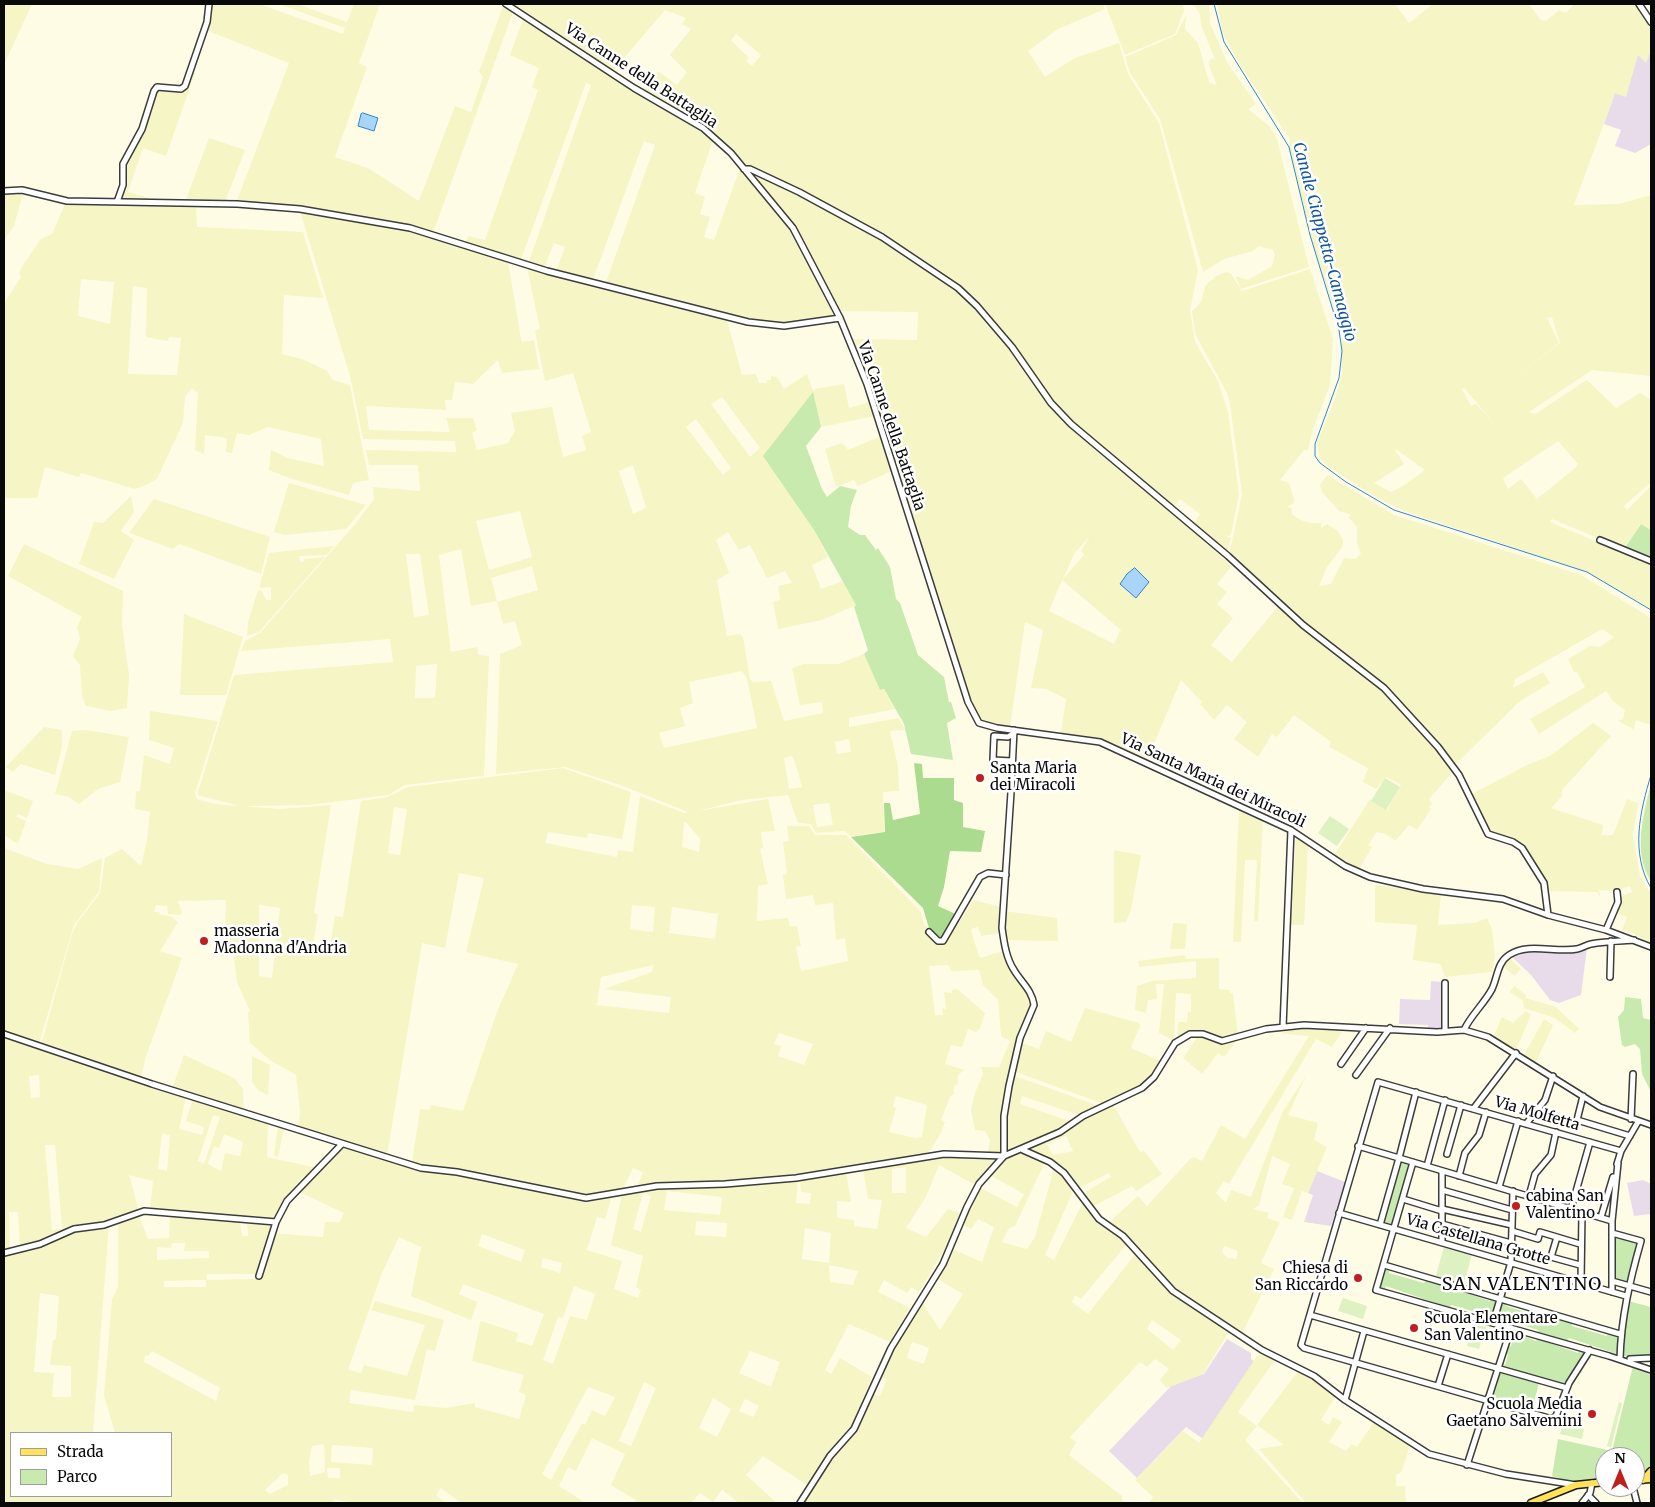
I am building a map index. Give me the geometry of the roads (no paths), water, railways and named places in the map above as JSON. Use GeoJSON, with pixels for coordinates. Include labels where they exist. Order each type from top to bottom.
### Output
{"type":"FeatureCollection","features":[{"type":"Feature","properties":{"kind":"main road"},"geometry":{"type":"LineString","coordinates":[[1531,1503],[1576,1485],[1595,1483]]}},
{"type":"Feature","properties":{"kind":"street"},"geometry":{"type":"LineString","coordinates":[[117,202],[123,185],[123,164],[142,129],[154,91],[157,88],[181,89],[185,86],[207,22],[209,4]]}},
{"type":"Feature","properties":{"kind":"street","name":"Via Canne della Battaglia"},"geometry":{"type":"LineString","coordinates":[[506,4],[634,88],[703,128],[731,153],[792,228],[840,318],[870,393],[968,702],[978,723],[986,726]]}},
{"type":"Feature","properties":{"kind":"street"},"geometry":{"type":"LineString","coordinates":[[1639,4],[1651,22]]}},
{"type":"Feature","properties":{"kind":"street"},"geometry":{"type":"LineString","coordinates":[[744,169],[750,169],[799,192],[882,237],[940,274],[969,298],[1012,347],[1050,403],[1071,424],[1228,556],[1303,625],[1384,688],[1438,747],[1459,775],[1488,834],[1513,842],[1522,848],[1544,883],[1548,914]]}},
{"type":"Feature","properties":{"kind":"street"},"geometry":{"type":"LineString","coordinates":[[4,191],[22,190],[67,201],[237,204],[300,209],[410,228],[548,271],[748,322],[784,326],[840,318]]}},
{"type":"Feature","properties":{"kind":"street"},"geometry":{"type":"LineString","coordinates":[[1600,540],[1651,561]]}},
{"type":"Feature","properties":{"kind":"street","name":"Via Santa Maria dei Miracoli"},"geometry":{"type":"LineString","coordinates":[[986,726],[1100,742],[1291,830],[1338,862],[1370,877],[1414,887],[1503,900],[1638,940],[1651,947]]}},
{"type":"Feature","properties":{"kind":"street"},"geometry":{"type":"LineString","coordinates":[[1012,770],[1014,731]]}},
{"type":"Feature","properties":{"kind":"street"},"geometry":{"type":"LineString","coordinates":[[1012,761],[993,760],[994,736],[1008,737],[1014,731]]}},
{"type":"Feature","properties":{"kind":"street"},"geometry":{"type":"LineString","coordinates":[[800,1503],[830,1456],[854,1429],[891,1348],[943,1264],[967,1207],[979,1184],[1004,1156],[1004,1116],[1022,1033],[1034,1004],[1025,985],[1014,970],[1004,942],[1002,914],[1012,777]]}},
{"type":"Feature","properties":{"kind":"street"},"geometry":{"type":"LineString","coordinates":[[1283,1027],[1291,830]]}},
{"type":"Feature","properties":{"kind":"street"},"geometry":{"type":"LineString","coordinates":[[929,932],[938,941],[943,942],[980,877],[988,873],[1006,875]]}},
{"type":"Feature","properties":{"kind":"street"},"geometry":{"type":"LineString","coordinates":[[1606,930],[1618,902],[1617,892]]}},
{"type":"Feature","properties":{"kind":"street"},"geometry":{"type":"LineString","coordinates":[[1464,1030],[1471,1016],[1492,988],[1502,961],[1520,949],[1555,951],[1579,949],[1589,944],[1611,941],[1638,940]]}},
{"type":"Feature","properties":{"kind":"street"},"geometry":{"type":"LineString","coordinates":[[1610,977],[1611,941]]}},
{"type":"Feature","properties":{"kind":"street"},"geometry":{"type":"LineString","coordinates":[[1446,983],[1446,1031]]}},
{"type":"Feature","properties":{"kind":"street"},"geometry":{"type":"LineString","coordinates":[[4,1034],[152,1084],[421,1168],[457,1172],[586,1198],[657,1186],[726,1184],[796,1178],[944,1154],[1004,1156],[1060,1132],[1083,1116],[1142,1088],[1154,1078],[1174,1043],[1183,1038],[1202,1034],[1222,1041],[1256,1031],[1304,1025],[1446,1031],[1464,1030],[1488,1037],[1600,1107],[1651,1125]]}},
{"type":"Feature","properties":{"kind":"street"},"geometry":{"type":"LineString","coordinates":[[1341,1064],[1366,1028]]}},
{"type":"Feature","properties":{"kind":"street"},"geometry":{"type":"LineString","coordinates":[[1356,1075],[1390,1028]]}},
{"type":"Feature","properties":{"kind":"street"},"geometry":{"type":"LineString","coordinates":[[1474,1108],[1516,1053]]}},
{"type":"Feature","properties":{"kind":"street"},"geometry":{"type":"LineString","coordinates":[[1631,1119],[1633,1074]]}},
{"type":"Feature","properties":{"kind":"street"},"geometry":{"type":"LineString","coordinates":[[1526,1124],[1545,1100],[1553,1076]]}},
{"type":"Feature","properties":{"kind":"street","name":"Via Molfetta"},"geometry":{"type":"LineString","coordinates":[[1358,1146],[1378,1082],[1621,1151]]}},
{"type":"Feature","properties":{"kind":"street"},"geometry":{"type":"LineString","coordinates":[[1380,1225],[1416,1092]]}},
{"type":"Feature","properties":{"kind":"street"},"geometry":{"type":"LineString","coordinates":[[1583,1096],[1577,1120],[1630,1136]]}},
{"type":"Feature","properties":{"kind":"street"},"geometry":{"type":"LineString","coordinates":[[1426,1166],[1445,1100]]}},
{"type":"Feature","properties":{"kind":"street"},"geometry":{"type":"LineString","coordinates":[[1447,1154],[1461,1105]]}},
{"type":"Feature","properties":{"kind":"street"},"geometry":{"type":"LineString","coordinates":[[1459,1176],[1465,1153],[1479,1135],[1486,1112]]}},
{"type":"Feature","properties":{"kind":"street"},"geometry":{"type":"LineString","coordinates":[[1499,1188],[1518,1121]]}},
{"type":"Feature","properties":{"kind":"street"},"geometry":{"type":"LineString","coordinates":[[1601,1217],[1621,1151],[1638,1122]]}},
{"type":"Feature","properties":{"kind":"street"},"geometry":{"type":"LineString","coordinates":[[1529,1196],[1535,1174],[1551,1155],[1556,1132]]}},
{"type":"Feature","properties":{"kind":"street"},"geometry":{"type":"LineString","coordinates":[[1572,1208],[1590,1142]]}},
{"type":"Feature","properties":{"kind":"street"},"geometry":{"type":"LineString","coordinates":[[259,1276],[276,1222],[287,1201],[342,1144]]}},
{"type":"Feature","properties":{"kind":"street"},"geometry":{"type":"LineString","coordinates":[[1590,1350],[1566,1388],[1556,1416],[1552,1419],[1304,1348],[1301,1345],[1358,1146],[1612,1221]]}},
{"type":"Feature","properties":{"kind":"street"},"geometry":{"type":"LineString","coordinates":[[1021,1150],[1027,1150],[1050,1162],[1064,1173],[1099,1219],[1123,1236],[1173,1291],[1262,1350],[1314,1376],[1345,1400],[1429,1454],[1467,1465],[1576,1485]]}},
{"type":"Feature","properties":{"kind":"street"},"geometry":{"type":"LineString","coordinates":[[1413,1162],[1376,1290],[1590,1350],[1651,1370]]}},
{"type":"Feature","properties":{"kind":"street"},"geometry":{"type":"LineString","coordinates":[[1612,1292],[1612,1221],[1618,1163]]}},
{"type":"Feature","properties":{"kind":"street"},"geometry":{"type":"LineString","coordinates":[[1442,1171],[1442,1242]]}},
{"type":"Feature","properties":{"kind":"street"},"geometry":{"type":"LineString","coordinates":[[1442,1190],[1512,1210]]}},
{"type":"Feature","properties":{"kind":"street"},"geometry":{"type":"LineString","coordinates":[[1493,1323],[1511,1262],[1513,1191]]}},
{"type":"Feature","properties":{"kind":"street"},"geometry":{"type":"LineString","coordinates":[[1403,1199],[1512,1228],[1538,1238],[1540,1232],[1580,1244]]}},
{"type":"Feature","properties":{"kind":"street"},"geometry":{"type":"LineString","coordinates":[[4,1253],[40,1244],[74,1229],[104,1225],[144,1211],[276,1222]]}},
{"type":"Feature","properties":{"kind":"street"},"geometry":{"type":"LineString","coordinates":[[1581,1282],[1580,1244],[1582,1212]]}},
{"type":"Feature","properties":{"kind":"street","name":"Via Castellana Grotte"},"geometry":{"type":"LineString","coordinates":[[1338,1213],[1626,1296]]}},
{"type":"Feature","properties":{"kind":"street"},"geometry":{"type":"LineString","coordinates":[[1442,1224],[1512,1243]]}},
{"type":"Feature","properties":{"kind":"street"},"geometry":{"type":"LineString","coordinates":[[1612,1233],[1641,1241],[1626,1296],[1620,1334],[1620,1359]]}},
{"type":"Feature","properties":{"kind":"street"},"geometry":{"type":"LineString","coordinates":[[1557,1237],[1551,1257],[1580,1265]]}},
{"type":"Feature","properties":{"kind":"street"},"geometry":{"type":"LineString","coordinates":[[1384,1265],[1620,1334]]}},
{"type":"Feature","properties":{"kind":"street"},"geometry":{"type":"LineString","coordinates":[[1612,1281],[1651,1292]]}},
{"type":"Feature","properties":{"kind":"street"},"geometry":{"type":"LineString","coordinates":[[1310,1315],[1566,1388]]}},
{"type":"Feature","properties":{"kind":"street"},"geometry":{"type":"LineString","coordinates":[[1467,1465],[1510,1328]]}},
{"type":"Feature","properties":{"kind":"street"},"geometry":{"type":"LineString","coordinates":[[1345,1400],[1364,1331]]}},
{"type":"Feature","properties":{"kind":"street"},"geometry":{"type":"LineString","coordinates":[[1438,1386],[1448,1354]]}},
{"type":"Feature","properties":{"kind":"street"},"geometry":{"type":"LineString","coordinates":[[1620,1359],[1642,1360],[1651,1358]]}},
{"type":"Feature","properties":{"kind":"street"},"geometry":{"type":"LineString","coordinates":[[1582,1503],[1588,1495],[1592,1483]]}},
{"type":"Feature","properties":{"kind":"street"},"geometry":{"type":"LineString","coordinates":[[1588,1495],[1596,1503]]}},
{"type":"Feature","properties":{"kind":"water"},"geometry":{"type":"Polygon","coordinates":[[[361,114],[378,118],[374,131],[358,126],[361,114]]]}},
{"type":"Feature","properties":{"kind":"water"},"geometry":{"type":"Polygon","coordinates":[[[1135,568],[1149,582],[1136,598],[1120,584],[1127,574],[1135,568]]]}},
{"type":"Feature","properties":{"kind":"waterway","name":"Canale Ciappetta-Camaggio"},"geometry":{"type":"LineString","coordinates":[[1214,4],[1224,42],[1289,147],[1310,235],[1339,330],[1342,351],[1339,378],[1315,444],[1315,456],[1320,463],[1346,482],[1394,510],[1587,572],[1651,610]]}},
{"type":"Feature","properties":{"kind":"waterway","name":"Canale Ciappetta-Camaggio"},"geometry":{"type":"LineString","coordinates":[[1651,775],[1643,803],[1639,832],[1641,861],[1651,888]]}},
{"type":"Feature","properties":{"kind":"place","name":"Santa Maria dei Miracoli"},"geometry":{"type":"Point","coordinates":[980,778]}},
{"type":"Feature","properties":{"kind":"place","name":"masseria Madonna d'Andria"},"geometry":{"type":"Point","coordinates":[204,941]}},
{"type":"Feature","properties":{"kind":"place","name":"cabina San Valentino"},"geometry":{"type":"Point","coordinates":[1516,1206]}},
{"type":"Feature","properties":{"kind":"place","name":"Chiesa di San Riccardo"},"geometry":{"type":"Point","coordinates":[1358,1278]}},
{"type":"Feature","properties":{"kind":"place","name":"Scuola Elementare San Valentino"},"geometry":{"type":"Point","coordinates":[1414,1328]}},
{"type":"Feature","properties":{"kind":"place","name":"Scuola Media Gaetano Salvemini"},"geometry":{"type":"Point","coordinates":[1592,1414]}},
{"type":"Feature","properties":{"kind":"district","name":"SAN VALENTINO"},"geometry":{"type":"Point","coordinates":[1522,1285]}}]}
